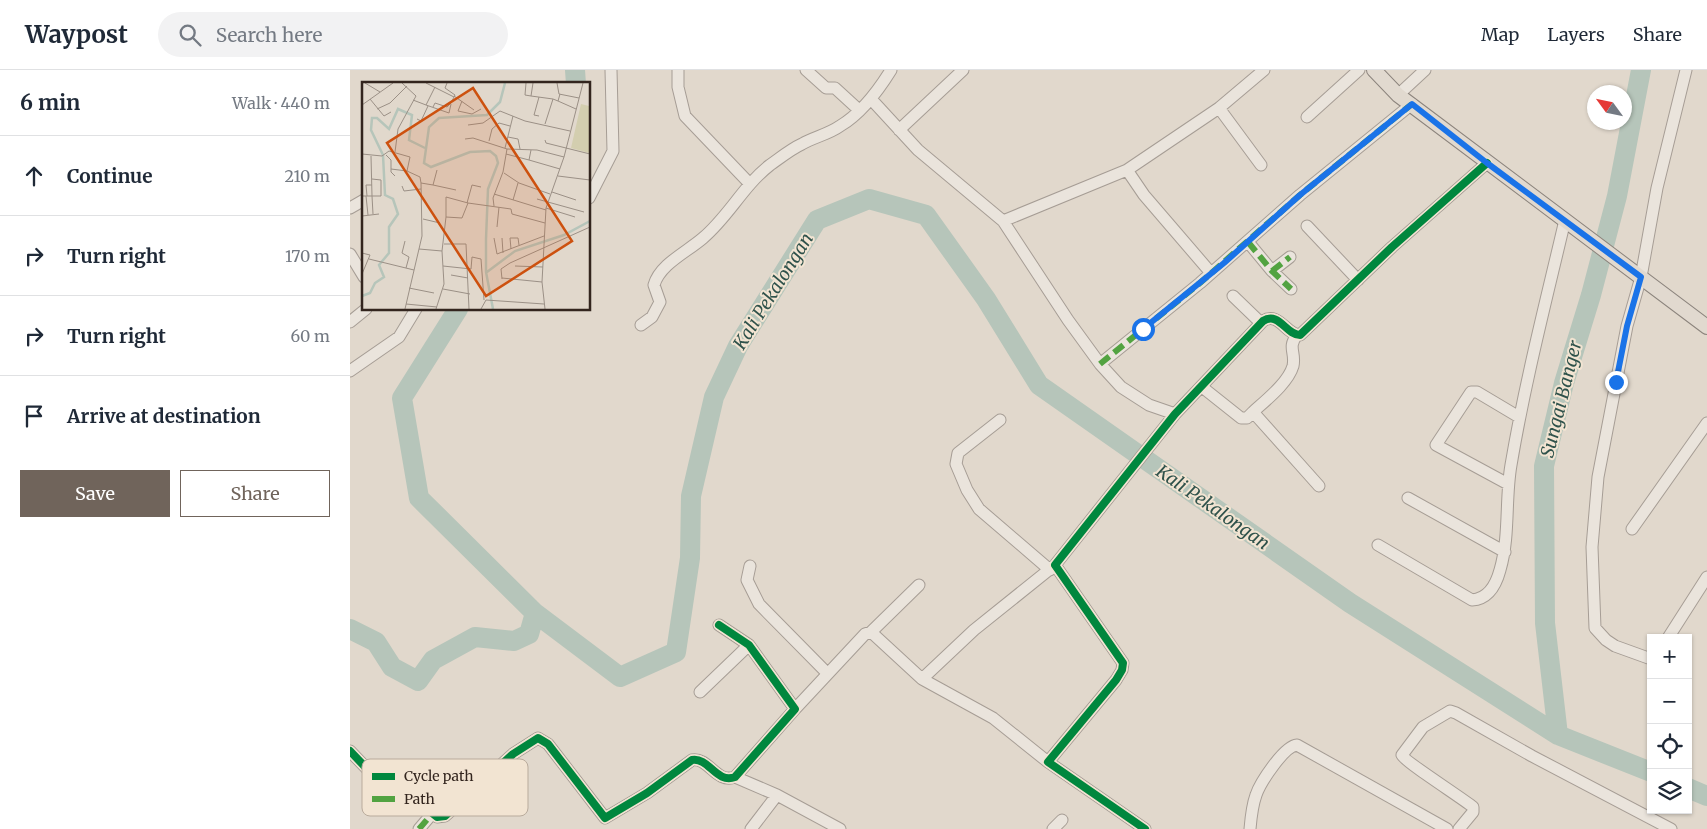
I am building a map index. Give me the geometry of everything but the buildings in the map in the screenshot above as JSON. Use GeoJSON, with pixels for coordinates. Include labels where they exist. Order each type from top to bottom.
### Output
{"type":"FeatureCollection","features":[{"type":"Feature","properties":{"kind":"main road"},"geometry":{"type":"LineString","coordinates":[[1374,70],[1398,95],[1707,327]]}},
{"type":"Feature","properties":{"kind":"street"},"geometry":{"type":"LineString","coordinates":[[590,196],[613,151],[611,70]]}},
{"type":"Feature","properties":{"kind":"street"},"geometry":{"type":"LineString","coordinates":[[678,70],[678,87],[685,116],[750,184]]}},
{"type":"Feature","properties":{"kind":"street"},"geometry":{"type":"LineString","coordinates":[[806,70],[826,88],[836,88],[859,110]]}},
{"type":"Feature","properties":{"kind":"street"},"geometry":{"type":"LineString","coordinates":[[641,325],[658,309],[660,302],[654,285],[658,276],[718,224],[750,184],[770,166],[800,144],[840,126],[871,99],[892,70]]}},
{"type":"Feature","properties":{"kind":"street"},"geometry":{"type":"LineString","coordinates":[[899,130],[963,70]]}},
{"type":"Feature","properties":{"kind":"street"},"geometry":{"type":"LineString","coordinates":[[1003,221],[1127,170],[1219,108],[1264,70]]}},
{"type":"Feature","properties":{"kind":"street"},"geometry":{"type":"LineString","coordinates":[[1307,117],[1358,70]]}},
{"type":"Feature","properties":{"kind":"street"},"geometry":{"type":"LineString","coordinates":[[1398,95],[1425,70]]}},
{"type":"Feature","properties":{"kind":"street"},"geometry":{"type":"LineString","coordinates":[[1647,658],[1615,646],[1606,640],[1595,628],[1592,547],[1598,476],[1627,326],[1641,277],[1657,188],[1686,70]]}},
{"type":"Feature","properties":{"kind":"street"},"geometry":{"type":"LineString","coordinates":[[871,99],[899,130],[954,182],[1003,221],[1100,364],[1121,387],[1149,405],[1175,414]]}},
{"type":"Feature","properties":{"kind":"street"},"geometry":{"type":"LineString","coordinates":[[1100,364],[1248,242],[1300,195],[1412,104]]}},
{"type":"Feature","properties":{"kind":"street"},"geometry":{"type":"LineString","coordinates":[[1219,108],[1261,166]]}},
{"type":"Feature","properties":{"kind":"street"},"geometry":{"type":"LineString","coordinates":[[1202,387],[1241,418],[1247,418],[1284,380],[1292,367],[1291,345],[1297,335],[1303,332],[1487,163]]}},
{"type":"Feature","properties":{"kind":"street"},"geometry":{"type":"LineString","coordinates":[[1127,170],[1144,195],[1211,273]]}},
{"type":"Feature","properties":{"kind":"street"},"geometry":{"type":"LineString","coordinates":[[350,208],[362,201]]}},
{"type":"Feature","properties":{"kind":"street"},"geometry":{"type":"LineString","coordinates":[[1378,545],[1472,600],[1480,600],[1488,595],[1500,572],[1505,552],[1508,484],[1519,417],[1565,220]]}},
{"type":"Feature","properties":{"kind":"street"},"geometry":{"type":"LineString","coordinates":[[1307,226],[1358,280]]}},
{"type":"Feature","properties":{"kind":"street"},"geometry":{"type":"LineString","coordinates":[[1248,242],[1272,272],[1291,289]]}},
{"type":"Feature","properties":{"kind":"street"},"geometry":{"type":"LineString","coordinates":[[350,254],[361,266]]}},
{"type":"Feature","properties":{"kind":"street"},"geometry":{"type":"LineString","coordinates":[[1272,272],[1290,258]]}},
{"type":"Feature","properties":{"kind":"street"},"geometry":{"type":"LineString","coordinates":[[1232,296],[1261,323]]}},
{"type":"Feature","properties":{"kind":"street"},"geometry":{"type":"LineString","coordinates":[[350,322],[365,310]]}},
{"type":"Feature","properties":{"kind":"street"},"geometry":{"type":"LineString","coordinates":[[350,371],[399,337],[415,310]]}},
{"type":"Feature","properties":{"kind":"street"},"geometry":{"type":"LineString","coordinates":[[922,679],[974,630],[1052,568],[1121,479],[1175,414],[1261,323],[1268,318],[1275,319],[1297,335]]}},
{"type":"Feature","properties":{"kind":"street"},"geometry":{"type":"LineString","coordinates":[[1508,484],[1436,445],[1471,392],[1477,392],[1519,417]]}},
{"type":"Feature","properties":{"kind":"street"},"geometry":{"type":"LineString","coordinates":[[1253,412],[1319,486]]}},
{"type":"Feature","properties":{"kind":"street"},"geometry":{"type":"LineString","coordinates":[[1000,420],[956,456],[956,464],[967,490],[979,509],[1052,568],[1123,663],[1122,670],[1116,680],[1048,762]]}},
{"type":"Feature","properties":{"kind":"street"},"geometry":{"type":"LineString","coordinates":[[1632,529],[1707,423]]}},
{"type":"Feature","properties":{"kind":"street"},"geometry":{"type":"LineString","coordinates":[[1408,498],[1505,552]]}},
{"type":"Feature","properties":{"kind":"street"},"geometry":{"type":"LineString","coordinates":[[750,566],[749,587],[759,604],[827,673]]}},
{"type":"Feature","properties":{"kind":"street"},"geometry":{"type":"LineString","coordinates":[[1671,634],[1707,577]]}},
{"type":"Feature","properties":{"kind":"street"},"geometry":{"type":"LineString","coordinates":[[736,777],[827,673],[865,634],[871,632],[919,585]]}},
{"type":"Feature","properties":{"kind":"street"},"geometry":{"type":"LineString","coordinates":[[719,625],[749,645],[795,708]]}},
{"type":"Feature","properties":{"kind":"street"},"geometry":{"type":"LineString","coordinates":[[871,632],[922,679],[993,718],[1048,762],[1145,829]]}},
{"type":"Feature","properties":{"kind":"street"},"geometry":{"type":"LineString","coordinates":[[700,692],[749,645]]}},
{"type":"Feature","properties":{"kind":"street"},"geometry":{"type":"LineString","coordinates":[[1459,829],[1473,812],[1473,807],[1431,776],[1405,761],[1402,755],[1423,727],[1450,712],[1456,713],[1532,756],[1671,829]]}},
{"type":"Feature","properties":{"kind":"street"},"geometry":{"type":"LineString","coordinates":[[508,759],[538,738],[548,744],[605,823],[692,760],[699,760],[725,779],[736,777],[777,795],[840,829]]}},
{"type":"Feature","properties":{"kind":"street"},"geometry":{"type":"LineString","coordinates":[[1250,829],[1252,808],[1261,783],[1284,752],[1292,745],[1297,745],[1448,829]]}},
{"type":"Feature","properties":{"kind":"street"},"geometry":{"type":"LineString","coordinates":[[350,751],[362,764]]}},
{"type":"Feature","properties":{"kind":"street"},"geometry":{"type":"LineString","coordinates":[[750,829],[777,795]]}},
{"type":"Feature","properties":{"kind":"street"},"geometry":{"type":"LineString","coordinates":[[418,829],[430,816]]}},
{"type":"Feature","properties":{"kind":"street"},"geometry":{"type":"LineString","coordinates":[[433,816],[436,818],[445,816]]}},
{"type":"Feature","properties":{"kind":"street"},"geometry":{"type":"LineString","coordinates":[[1053,829],[1062,820]]}},
{"type":"Feature","properties":{"kind":"waterway","name":"Kali Pekalongan"},"geometry":{"type":"LineString","coordinates":[[575,70],[576,82]]}},
{"type":"Feature","properties":{"kind":"waterway","name":"Sungai Banger"},"geometry":{"type":"LineString","coordinates":[[1558,735],[1545,623],[1544,466],[1564,383],[1591,295],[1617,196],[1641,70]]}},
{"type":"Feature","properties":{"kind":"waterway","name":"Kali Pekalongan"},"geometry":{"type":"LineString","coordinates":[[457,310],[402,398],[419,498],[535,613],[620,677],[676,652],[690,558],[691,496],[714,397],[738,346],[817,220],[869,199],[926,215],[986,299],[1039,385],[1350,603],[1558,735],[1647,770]]}},
{"type":"Feature","properties":{"kind":"waterway"},"geometry":{"type":"LineString","coordinates":[[350,629],[376,642],[392,667],[418,681],[433,660],[475,637],[514,641],[529,634],[535,613]]}},
{"type":"Feature","properties":{"kind":"waterway","name":"Kali Pekalongan"},"geometry":{"type":"LineString","coordinates":[[1692,790],[1707,796]]}},
{"type":"Feature","properties":{"kind":"marked path"},"geometry":{"type":"LineString","coordinates":[[1100,364],[1200,283],[1300,195],[1412,104]]}},
{"type":"Feature","properties":{"kind":"marked path"},"geometry":{"type":"LineString","coordinates":[[1248,242],[1272,271],[1291,289]]}},
{"type":"Feature","properties":{"kind":"marked path"},"geometry":{"type":"LineString","coordinates":[[1272,271],[1290,257]]}},
{"type":"Feature","properties":{"kind":"marked path"},"geometry":{"type":"LineString","coordinates":[[419,829],[430,816]]}},
{"type":"Feature","properties":{"kind":"cycle path"},"geometry":{"type":"LineString","coordinates":[[1145,829],[1048,762],[1116,680],[1122,670],[1123,663],[1055,565],[1175,414],[1263,321],[1274,319],[1295,334],[1300,335],[1392,247],[1487,163]]}},
{"type":"Feature","properties":{"kind":"cycle path"},"geometry":{"type":"LineString","coordinates":[[508,759],[538,738],[548,744],[605,818],[647,793],[692,760],[703,762],[723,777],[735,777],[795,709],[749,645],[719,625]]}},
{"type":"Feature","properties":{"kind":"cycle path"},"geometry":{"type":"LineString","coordinates":[[350,751],[362,764]]}},
{"type":"Feature","properties":{"kind":"cycle path"},"geometry":{"type":"LineString","coordinates":[[436,816],[445,816]]}},
{"type":"Feature","properties":{"kind":"route"},"geometry":{"type":"LineString","coordinates":[[1143,329],[1224,263],[1300,195],[1412,104],[1487,163],[1641,277],[1627,326],[1616,382]]}}]}
